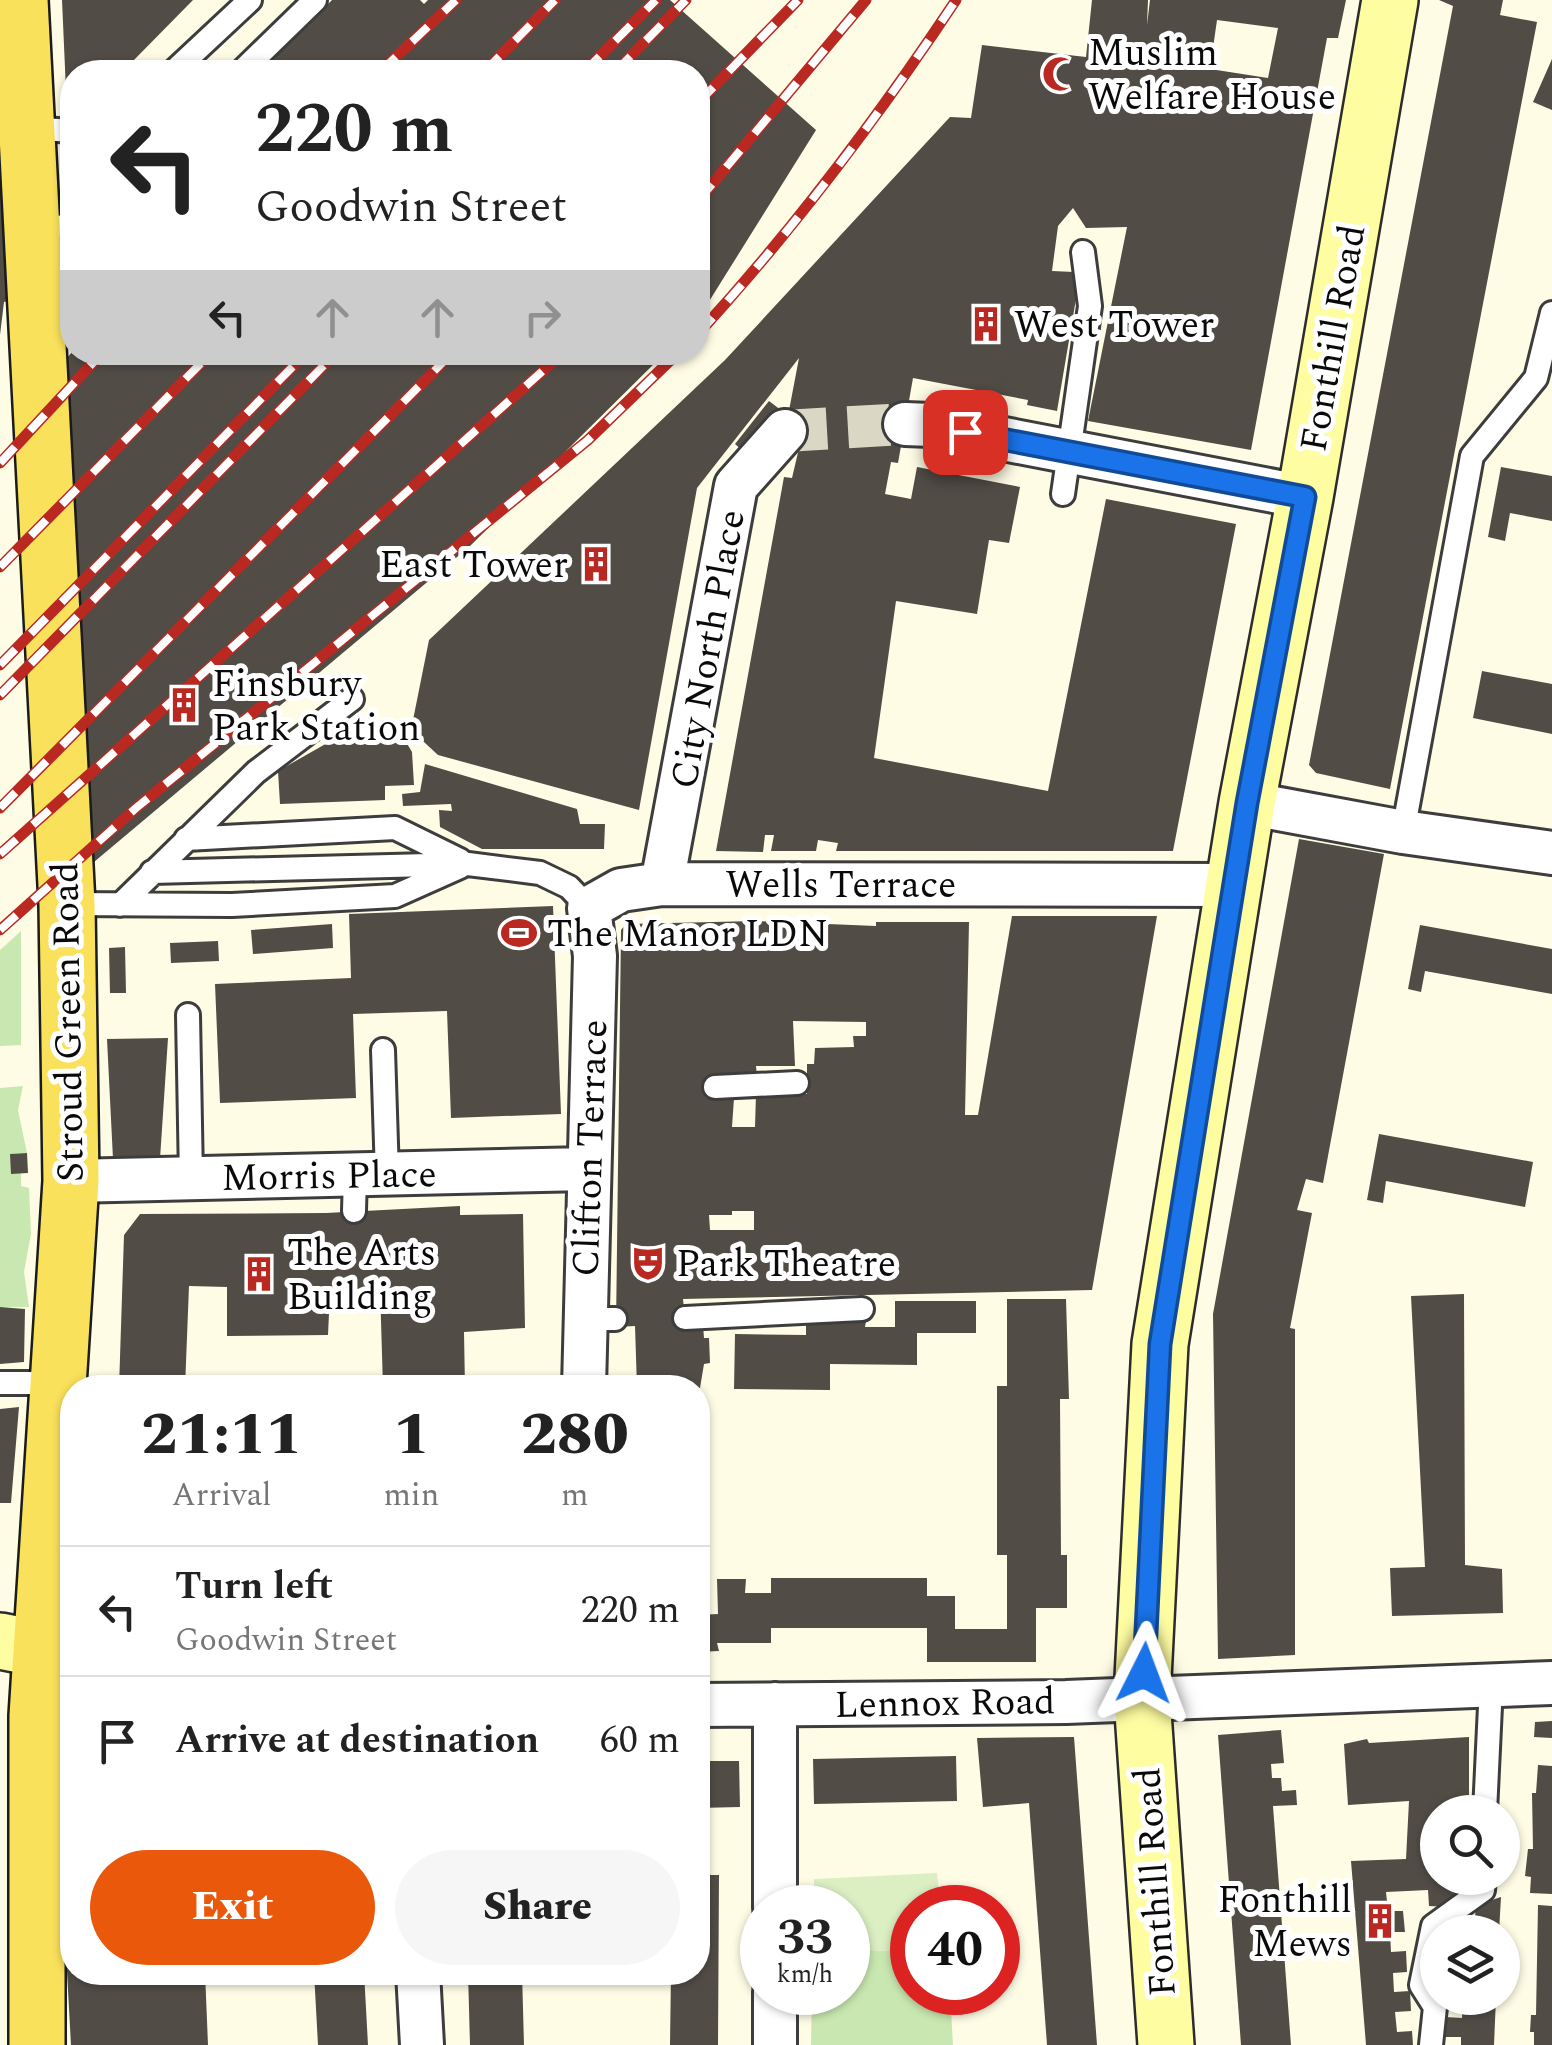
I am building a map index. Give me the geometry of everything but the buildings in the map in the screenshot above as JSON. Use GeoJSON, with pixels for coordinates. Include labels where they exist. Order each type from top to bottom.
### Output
{"type":"FeatureCollection","features":[{"type":"Feature","properties":{"kind":"main road","name":"Stroud Green Road"},"geometry":{"type":"LineString","coordinates":[[20,0],[50,130],[71,1181],[58,1383],[21,1645],[55,1715],[37,2045]]}},
{"type":"Feature","properties":{"kind":"street","name":"Fonthill Road"},"geometry":{"type":"LineString","coordinates":[[1166,2045],[1142,1698],[1160,1344],[1247,803],[1305,497],[1390,0]]}},
{"type":"Feature","properties":{"kind":"street"},"geometry":{"type":"LineString","coordinates":[[918,425],[1305,497]]}},
{"type":"Feature","properties":{"kind":"street","name":"City North Place"},"geometry":{"type":"LineString","coordinates":[[662,884],[736,486],[785,431]]}},
{"type":"Feature","properties":{"kind":"street"},"geometry":{"type":"LineString","coordinates":[[1247,803],[1403,832],[1552,853]]}},
{"type":"Feature","properties":{"kind":"street","name":"Wells Terrace"},"geometry":{"type":"LineString","coordinates":[[589,908],[621,890],[662,884],[1233,885]]}},
{"type":"Feature","properties":{"kind":"street","name":"Clifton Terrace"},"geometry":{"type":"LineString","coordinates":[[587,1375],[600,1319],[587,1169],[606,1083],[589,908]]}},
{"type":"Feature","properties":{"kind":"street","name":"Morris Place"},"geometry":{"type":"LineString","coordinates":[[71,1181],[191,1178],[365,1187],[587,1169]]}},
{"type":"Feature","properties":{"kind":"street","name":"Lennox Road"},"geometry":{"type":"LineString","coordinates":[[710,1704],[1142,1698],[1552,1683]]}},
{"type":"Feature","properties":{"kind":"street"},"geometry":{"type":"LineString","coordinates":[[776,1704],[776,1885]]}},
{"type":"Feature","properties":{"kind":"street"},"geometry":{"type":"LineString","coordinates":[[419,1985],[422,2045]]}},
{"type":"Feature","properties":{"kind":"street"},"geometry":{"type":"LineString","coordinates":[[775,2015],[775,2045]]}},
{"type":"Feature","properties":{"kind":"lane"},"geometry":{"type":"LineString","coordinates":[[186,60],[250,0]]}},
{"type":"Feature","properties":{"kind":"lane"},"geometry":{"type":"LineString","coordinates":[[253,60],[315,0]]}},
{"type":"Feature","properties":{"kind":"lane"},"geometry":{"type":"LineString","coordinates":[[1063,494],[1090,306],[1083,252]]}},
{"type":"Feature","properties":{"kind":"lane"},"geometry":{"type":"LineString","coordinates":[[1403,832],[1472,456],[1536,378],[1552,313]]}},
{"type":"Feature","properties":{"kind":"lane"},"geometry":{"type":"LineString","coordinates":[[120,905],[256,772],[352,699]]}},
{"type":"Feature","properties":{"kind":"lane"},"geometry":{"type":"LineString","coordinates":[[186,839],[394,828],[468,864]]}},
{"type":"Feature","properties":{"kind":"lane"},"geometry":{"type":"LineString","coordinates":[[67,904],[232,905],[395,896],[468,864]]}},
{"type":"Feature","properties":{"kind":"lane"},"geometry":{"type":"LineString","coordinates":[[152,872],[468,864],[540,873],[569,886],[589,908]]}},
{"type":"Feature","properties":{"kind":"lane"},"geometry":{"type":"LineString","coordinates":[[188,1015],[191,1178]]}},
{"type":"Feature","properties":{"kind":"lane"},"geometry":{"type":"LineString","coordinates":[[365,1187],[383,1050]]}},
{"type":"Feature","properties":{"kind":"lane"},"geometry":{"type":"LineString","coordinates":[[715,1087],[797,1084]]}},
{"type":"Feature","properties":{"kind":"lane"},"geometry":{"type":"LineString","coordinates":[[685,1318],[862,1309]]}},
{"type":"Feature","properties":{"kind":"lane"},"geometry":{"type":"LineString","coordinates":[[0,1384],[58,1383]]}},
{"type":"Feature","properties":{"kind":"lane"},"geometry":{"type":"LineString","coordinates":[[1486,1795],[1491,1685]]}},
{"type":"Feature","properties":{"kind":"lane"},"geometry":{"type":"LineString","coordinates":[[1431,2045],[1435,2007],[1421,1985],[1433,1926],[1476,1895]]}},
{"type":"Feature","properties":{"kind":"green space"},"geometry":{"type":"Polygon","coordinates":[[[21,931],[21,1045],[0,1046],[0,950],[21,931]]]}},
{"type":"Feature","properties":{"kind":"green space"},"geometry":{"type":"Polygon","coordinates":[[[23,1086],[18,1110],[27,1153],[11,1154],[21,1173],[21,1186],[29,1188],[31,1234],[24,1272],[29,1307],[0,1307],[0,1088],[23,1086]]]}},
{"type":"Feature","properties":{"kind":"green space"},"geometry":{"type":"Polygon","coordinates":[[[937,1873],[938,1885],[890,1885],[890,1951],[870,1950],[870,1885],[814,1885],[814,1879],[937,1873]]]}},
{"type":"Feature","properties":{"kind":"green space"},"geometry":{"type":"Polygon","coordinates":[[[870,1950],[890,1951],[890,2015],[951,2015],[953,2045],[811,2045],[812,2015],[870,2015],[870,1950]]]}},
{"type":"Feature","properties":{"kind":"tunnel"},"geometry":{"type":"LineString","coordinates":[[785,431],[905,424]]}},
{"type":"Feature","properties":{"kind":"railway"},"geometry":{"type":"LineString","coordinates":[[393,60],[456,0]]}},
{"type":"Feature","properties":{"kind":"railway"},"geometry":{"type":"LineString","coordinates":[[496,60],[555,0]]}},
{"type":"Feature","properties":{"kind":"railway"},"geometry":{"type":"LineString","coordinates":[[596,60],[656,0]]}},
{"type":"Feature","properties":{"kind":"railway"},"geometry":{"type":"LineString","coordinates":[[627,60],[686,0]]}},
{"type":"Feature","properties":{"kind":"railway"},"geometry":{"type":"LineString","coordinates":[[710,91],[798,0]]}},
{"type":"Feature","properties":{"kind":"railway"},"geometry":{"type":"LineString","coordinates":[[710,187],[866,0]]}},
{"type":"Feature","properties":{"kind":"railway"},"geometry":{"type":"LineString","coordinates":[[710,320],[833,172],[956,0]]}},
{"type":"Feature","properties":{"kind":"railway"},"geometry":{"type":"LineString","coordinates":[[0,463],[91,365]]}},
{"type":"Feature","properties":{"kind":"railway"},"geometry":{"type":"LineString","coordinates":[[0,567],[199,365]]}},
{"type":"Feature","properties":{"kind":"railway"},"geometry":{"type":"LineString","coordinates":[[0,665],[294,365]]}},
{"type":"Feature","properties":{"kind":"railway"},"geometry":{"type":"LineString","coordinates":[[0,695],[324,365]]}},
{"type":"Feature","properties":{"kind":"railway"},"geometry":{"type":"LineString","coordinates":[[0,808],[440,365]]}},
{"type":"Feature","properties":{"kind":"railway"},"geometry":{"type":"LineString","coordinates":[[0,854],[549,365]]}},
{"type":"Feature","properties":{"kind":"railway"},"geometry":{"type":"LineString","coordinates":[[0,930],[136,808],[588,440],[666,365]]}},
{"type":"Feature","properties":{"kind":"place","name":"Muslim Welfare House"},"geometry":{"type":"Point","coordinates":[1060,74]}},
{"type":"Feature","properties":{"kind":"place","name":"West Tower"},"geometry":{"type":"Point","coordinates":[986,324]}},
{"type":"Feature","properties":{"kind":"place","name":"East Tower"},"geometry":{"type":"Point","coordinates":[596,564]}},
{"type":"Feature","properties":{"kind":"place","name":"Finsbury Park Station"},"geometry":{"type":"Point","coordinates":[184,705]}},
{"type":"Feature","properties":{"kind":"place","name":"The Manor LDN"},"geometry":{"type":"Point","coordinates":[519,933]}},
{"type":"Feature","properties":{"kind":"place","name":"Park Theatre"},"geometry":{"type":"Point","coordinates":[648,1263]}},
{"type":"Feature","properties":{"kind":"place","name":"The Arts Building"},"geometry":{"type":"Point","coordinates":[259,1274]}},
{"type":"Feature","properties":{"kind":"place","name":"Fonthill Mews"},"geometry":{"type":"Point","coordinates":[1380,1921]}},
{"type":"Feature","properties":{"kind":"route"},"geometry":{"type":"LineString","coordinates":[[965,432],[1305,497],[1247,803],[1160,1344],[1144,1673]]}}]}
